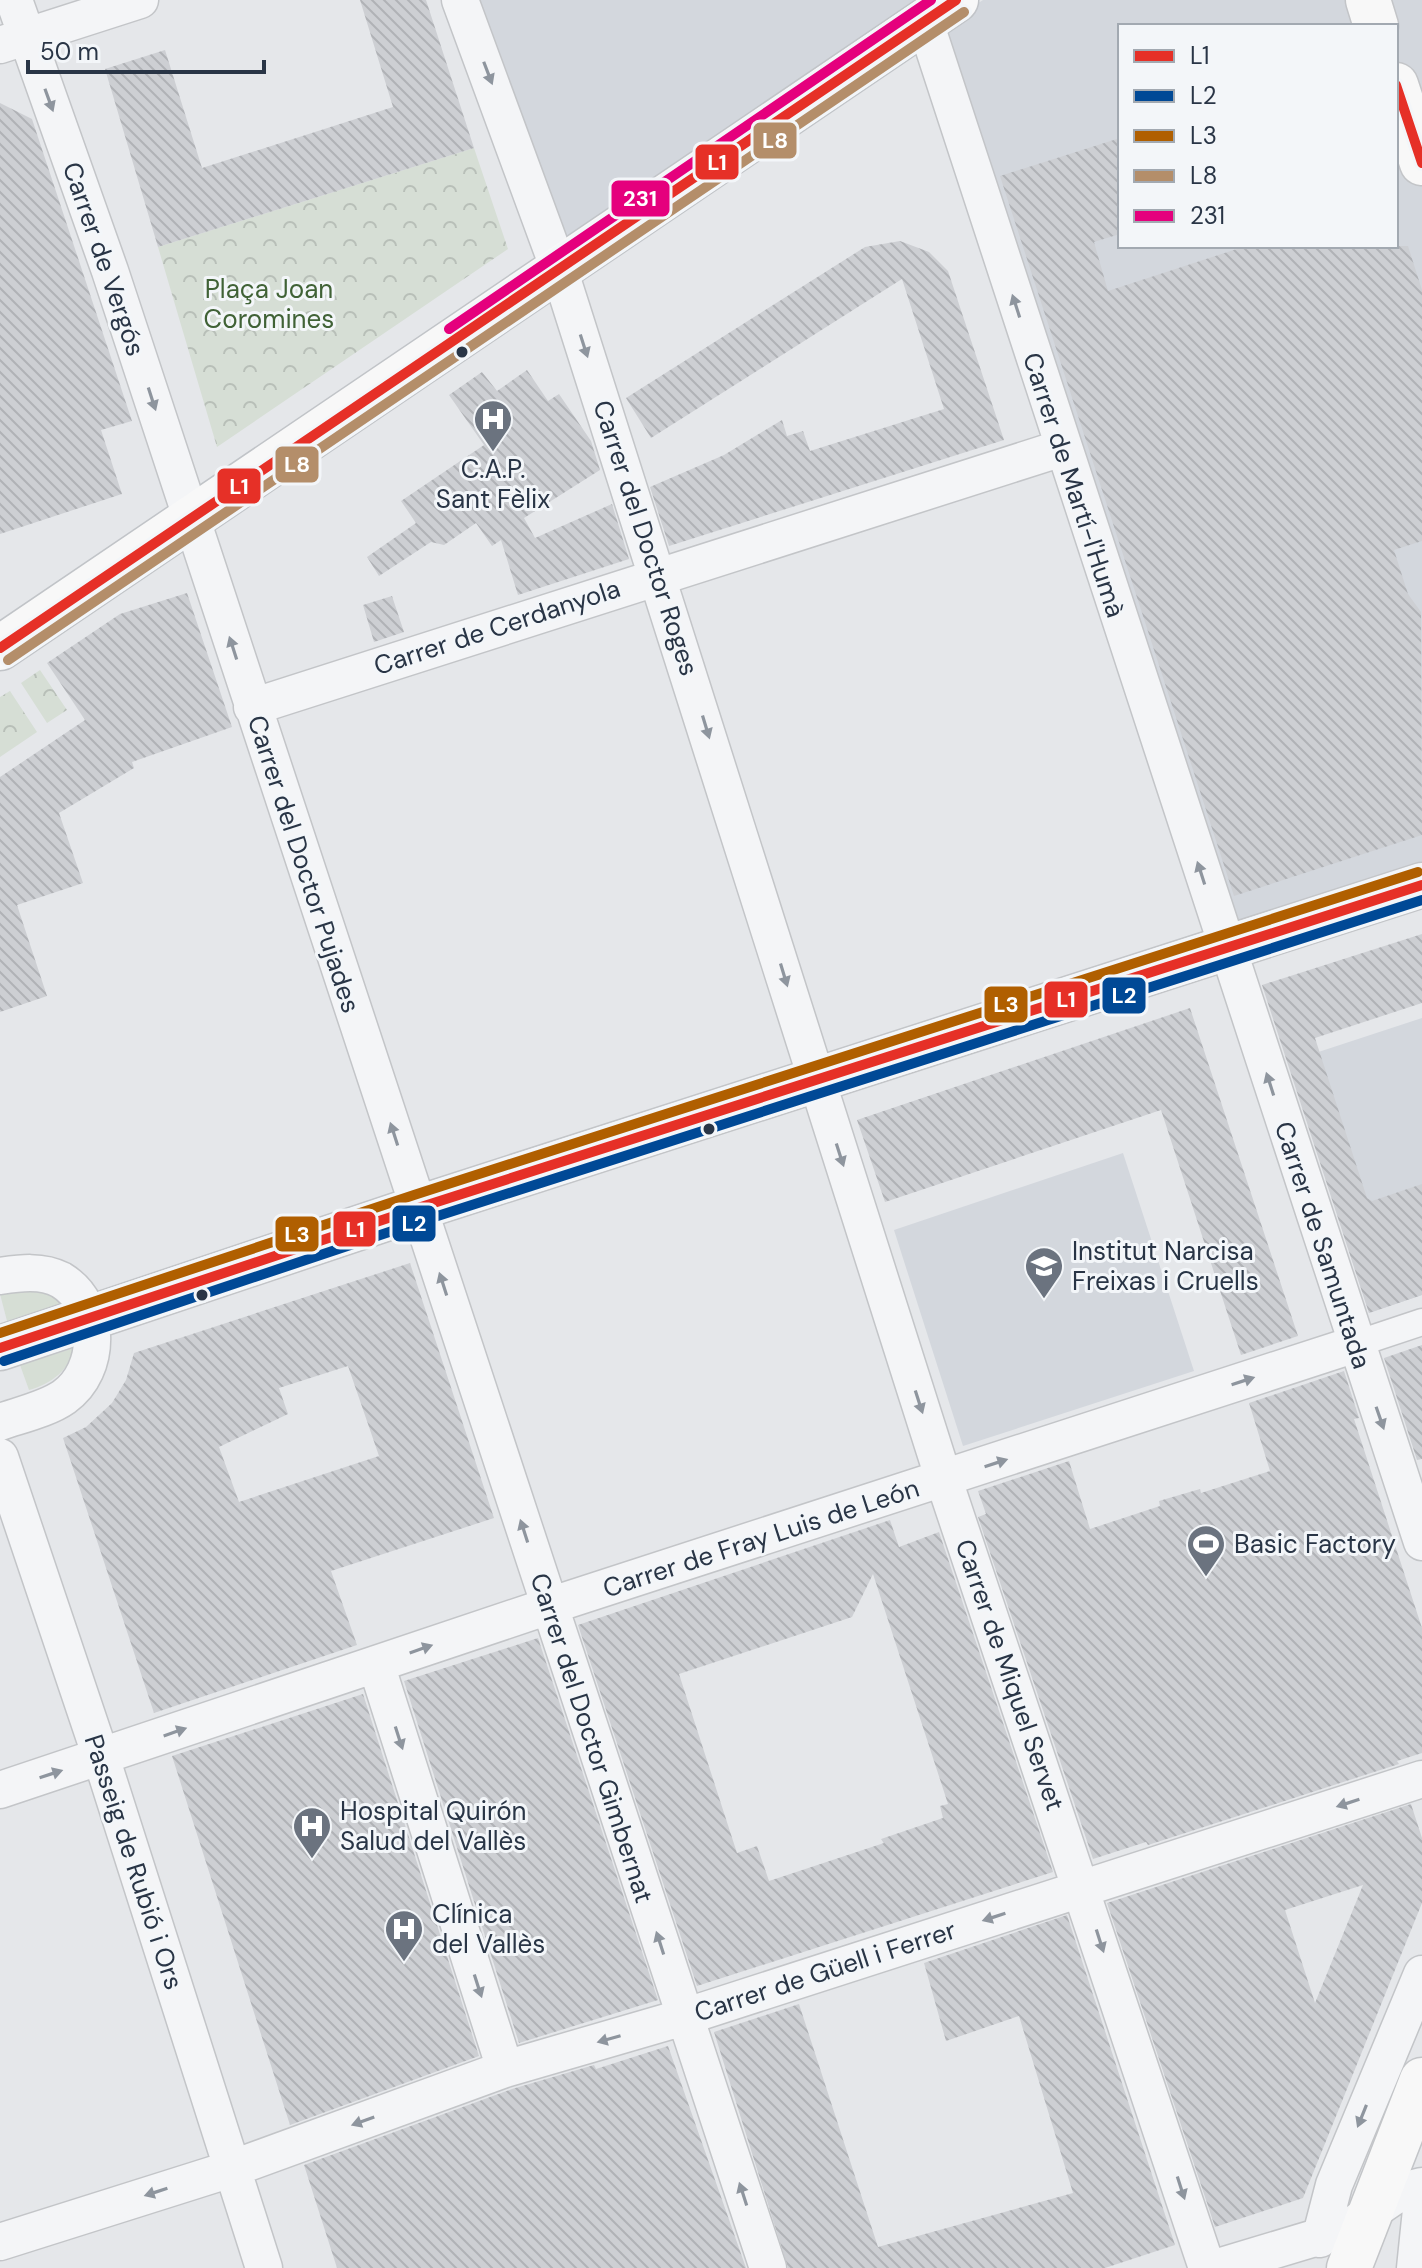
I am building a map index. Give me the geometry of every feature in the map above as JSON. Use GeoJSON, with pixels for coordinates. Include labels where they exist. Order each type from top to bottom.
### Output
{"type":"FeatureCollection","features":[{"type":"Feature","properties":{"kind":"main road"},"geometry":{"type":"LineString","coordinates":[[1368,0],[1375,24]]}},
{"type":"Feature","properties":{"kind":"main road"},"geometry":{"type":"LineString","coordinates":[[0,648],[560,272],[940,11]]}},
{"type":"Feature","properties":{"kind":"main road"},"geometry":{"type":"LineString","coordinates":[[1398,91],[1422,163]]}},
{"type":"Feature","properties":{"kind":"main road"},"geometry":{"type":"LineString","coordinates":[[1334,2258],[1372,2214],[1422,2080]]}},
{"type":"Feature","properties":{"kind":"street","name":"Carrer de Vergós"},"geometry":{"type":"LineString","coordinates":[[14,0],[13,41],[110,271],[191,520]]}},
{"type":"Feature","properties":{"kind":"street"},"geometry":{"type":"LineString","coordinates":[[13,41],[140,0]]}},
{"type":"Feature","properties":{"kind":"street","name":"Carrer del Doctor Roges"},"geometry":{"type":"LineString","coordinates":[[460,0],[560,272],[659,575],[816,1080]]}},
{"type":"Feature","properties":{"kind":"street","name":"Carrer de Martí-l'Humà"},"geometry":{"type":"LineString","coordinates":[[940,11],[1062,448],[1225,947]]}},
{"type":"Feature","properties":{"kind":"street","name":"Carrer de Cerdanyola"},"geometry":{"type":"LineString","coordinates":[[252,707],[1062,448]]}},
{"type":"Feature","properties":{"kind":"street","name":"Carrer del Doctor Pujades"},"geometry":{"type":"LineString","coordinates":[[191,520],[418,1208]]}},
{"type":"Feature","properties":{"kind":"street"},"geometry":{"type":"LineString","coordinates":[[0,1348],[418,1208],[1422,885]]}},
{"type":"Feature","properties":{"kind":"street","name":"Carrer de Samuntada"},"geometry":{"type":"LineString","coordinates":[[1225,947],[1422,1542]]}},
{"type":"Feature","properties":{"kind":"street","name":"Carrer de Miquel Servet"},"geometry":{"type":"LineString","coordinates":[[816,1080],[944,1480],[1083,1888],[1207,2268]]}},
{"type":"Feature","properties":{"kind":"street","name":"Carrer del Doctor Gimbernat"},"geometry":{"type":"LineString","coordinates":[[418,1208],[768,2268]]}},
{"type":"Feature","properties":{"kind":"street"},"geometry":{"type":"LineString","coordinates":[[0,1276],[37,1273],[59,1279],[77,1293],[90,1318],[93,1348],[83,1376],[63,1397],[0,1422]]}},
{"type":"Feature","properties":{"kind":"street","name":"Carrer de Fray Luis de León"},"geometry":{"type":"LineString","coordinates":[[0,1790],[549,1606],[1422,1322]]}},
{"type":"Feature","properties":{"kind":"street","name":"Passeig de Rubió i Ors"},"geometry":{"type":"LineString","coordinates":[[0,1457],[101,1757],[264,2268]]}},
{"type":"Feature","properties":{"kind":"street"},"geometry":{"type":"LineString","coordinates":[[376,1664],[505,2069]]}},
{"type":"Feature","properties":{"kind":"street","name":"Carrer de Güell i Ferrer"},"geometry":{"type":"LineString","coordinates":[[0,2242],[231,2169],[505,2069],[684,2017],[1422,1779]]}},
{"type":"Feature","properties":{"kind":"street"},"geometry":{"type":"LineString","coordinates":[[1215,2268],[1294,2242],[1334,2258],[1334,2185],[1407,2038],[1422,1974]]}},
{"type":"Feature","properties":{"kind":"street"},"geometry":{"type":"LineString","coordinates":[[1372,2214],[1402,2191],[1422,2186]]}},
{"type":"Feature","properties":{"kind":"street"},"geometry":{"type":"LineString","coordinates":[[1415,2268],[1422,2200]]}},
{"type":"Feature","properties":{"kind":"shaded area"},"geometry":{"type":"Polygon","coordinates":[[[461,0],[957,0],[560,272],[461,0]]]}},
{"type":"Feature","properties":{"kind":"shaded area"},"geometry":{"type":"Polygon","coordinates":[[[983,0],[1422,0],[1422,870],[1232,934],[940,28],[983,0]]]}},
{"type":"Feature","properties":{"kind":"shaded area"},"geometry":{"type":"Polygon","coordinates":[[[1422,1018],[1422,1295],[1369,1313],[1288,1062],[1422,1018]]]}},
{"type":"Feature","properties":{"kind":"shaded area","name":"Institut Narcisa Freixas i Cruells"},"geometry":{"type":"Polygon","coordinates":[[[1123,1153],[1194,1371],[963,1446],[894,1230],[1123,1153]]]}},
{"type":"Feature","properties":{"kind":"green space","name":"Plaça Joan Coromines"},"geometry":{"type":"Polygon","coordinates":[[[474,148],[508,249],[217,447],[158,247],[474,148]]]}},
{"type":"Feature","properties":{"kind":"green space"},"geometry":{"type":"Polygon","coordinates":[[[40,670],[67,710],[47,723],[21,683],[40,670]]]}},
{"type":"Feature","properties":{"kind":"green space"},"geometry":{"type":"Polygon","coordinates":[[[10,691],[37,732],[0,757],[0,697],[10,691]]]}},
{"type":"Feature","properties":{"kind":"green space"},"geometry":{"type":"Polygon","coordinates":[[[17,1289],[49,1294],[63,1303],[7,1321],[0,1294],[17,1289]]]}},
{"type":"Feature","properties":{"kind":"green space"},"geometry":{"type":"Polygon","coordinates":[[[77,1347],[58,1375],[29,1390],[20,1365],[77,1347]]]}},
{"type":"Feature","properties":{"kind":"building"},"geometry":{"type":"Polygon","coordinates":[[[360,0],[426,0],[474,148],[158,247],[105,69],[165,50],[202,168],[393,107],[360,0]]]}},
{"type":"Feature","properties":{"kind":"building"},"geometry":{"type":"Polygon","coordinates":[[[0,103],[32,119],[132,421],[101,430],[122,494],[0,534],[0,103]]]}},
{"type":"Feature","properties":{"kind":"building"},"geometry":{"type":"Polygon","coordinates":[[[1118,139],[1118,235],[1094,242],[1108,291],[1240,248],[1408,246],[1422,290],[1422,541],[1394,550],[1408,594],[1421,612],[1422,835],[1234,896],[1000,176],[1118,139]]]}},
{"type":"Feature","properties":{"kind":"building"},"geometry":{"type":"Polygon","coordinates":[[[900,241],[929,252],[948,271],[1004,440],[669,546],[650,487],[724,455],[782,420],[787,436],[803,431],[810,451],[944,409],[902,279],[651,438],[626,398],[865,247],[900,241]]]}},
{"type":"Feature","properties":{"kind":"building"},"geometry":{"type":"Polygon","coordinates":[[[527,370],[548,401],[559,394],[591,441],[600,470],[524,518],[535,538],[612,504],[629,559],[518,595],[501,540],[492,546],[476,523],[444,545],[431,542],[379,576],[367,557],[416,523],[401,501],[484,445],[449,395],[482,372],[497,391],[527,370]]]}},
{"type":"Feature","properties":{"kind":"building"},"geometry":{"type":"Polygon","coordinates":[[[187,593],[232,727],[132,762],[134,768],[59,813],[83,883],[17,905],[47,996],[0,1012],[0,777],[85,720],[47,663],[120,614],[187,593]]]}},
{"type":"Feature","properties":{"kind":"building"},"geometry":{"type":"Polygon","coordinates":[[[392,596],[404,632],[374,642],[363,605],[392,596]]]}},
{"type":"Feature","properties":{"kind":"building"},"geometry":{"type":"Polygon","coordinates":[[[1422,934],[1422,1003],[1315,1038],[1367,1198],[1372,1201],[1422,1184],[1422,1295],[1369,1313],[1262,985],[1422,934]]]}},
{"type":"Feature","properties":{"kind":"building"},"geometry":{"type":"Polygon","coordinates":[[[1190,1008],[1298,1336],[1241,1355],[1161,1110],[885,1202],[857,1120],[1190,1008]]]}},
{"type":"Feature","properties":{"kind":"building"},"geometry":{"type":"Polygon","coordinates":[[[410,1263],[494,1518],[331,1571],[357,1645],[154,1713],[63,1438],[86,1427],[112,1403],[126,1380],[134,1353],[410,1263]],[[348,1366],[279,1388],[288,1414],[219,1447],[239,1502],[379,1456],[348,1366]]]}},
{"type":"Feature","properties":{"kind":"building"},"geometry":{"type":"Polygon","coordinates":[[[1422,1345],[1422,1459],[1417,1460],[1384,1358],[1422,1345]]]}},
{"type":"Feature","properties":{"kind":"building","name":"Basic Factory"},"geometry":{"type":"Polygon","coordinates":[[[1344,1371],[1359,1418],[1354,1419],[1422,1628],[1422,1753],[1397,1761],[1399,1764],[1148,1845],[1146,1842],[1093,1859],[978,1517],[986,1514],[978,1491],[1069,1461],[1090,1529],[1160,1506],[1159,1501],[1200,1489],[1201,1493],[1270,1471],[1249,1403],[1344,1371]]]}},
{"type":"Feature","properties":{"kind":"building"},"geometry":{"type":"Polygon","coordinates":[[[890,1520],[899,1547],[939,1532],[1053,1872],[697,1986],[578,1625],[890,1520]],[[873,1574],[852,1617],[679,1674],[737,1853],[757,1846],[769,1881],[884,1843],[881,1839],[943,1818],[940,1806],[948,1804],[873,1574]]]}},
{"type":"Feature","properties":{"kind":"building"},"geometry":{"type":"Polygon","coordinates":[[[538,1638],[658,2000],[519,2043],[404,1681],[538,1638]]]}},
{"type":"Feature","properties":{"kind":"building","name":"Hospital Quirón Salud del Vallès"},"geometry":{"type":"Polygon","coordinates":[[[363,1694],[479,2056],[290,2125],[172,1756],[363,1694]]]}},
{"type":"Feature","properties":{"kind":"building"},"geometry":{"type":"Polygon","coordinates":[[[1411,1804],[1422,1838],[1422,1903],[1303,2198],[1215,2227],[1107,1903],[1411,1804]],[[1363,1885],[1285,1910],[1315,2003],[1363,1885]]]}},
{"type":"Feature","properties":{"kind":"building"},"geometry":{"type":"Polygon","coordinates":[[[1067,1915],[1175,2245],[1105,2268],[788,2268],[714,2032],[799,2004],[878,2247],[1073,2193],[1019,2016],[946,2041],[924,1963],[1067,1915]]]}},
{"type":"Feature","properties":{"kind":"building"},"geometry":{"type":"Polygon","coordinates":[[[668,2046],[746,2268],[337,2268],[304,2165],[512,2089],[594,2065],[596,2069],[668,2046]]]}},
{"type":"Feature","properties":{"kind":"transit line","name":"231"},"geometry":{"type":"LineString","coordinates":[[449,329],[931,0]]}},
{"type":"Feature","properties":{"kind":"transit line","name":"L1"},"geometry":{"type":"LineString","coordinates":[[0,648],[956,0]]}},
{"type":"Feature","properties":{"kind":"transit line","name":"L8"},"geometry":{"type":"LineString","coordinates":[[8,660],[964,12]]}},
{"type":"Feature","properties":{"kind":"transit line","name":"L1"},"geometry":{"type":"LineString","coordinates":[[1398,91],[1422,163]]}},
{"type":"Feature","properties":{"kind":"transit line","name":"L3"},"geometry":{"type":"LineString","coordinates":[[0,1333],[414,1195],[1418,872]]}},
{"type":"Feature","properties":{"kind":"transit line","name":"L1"},"geometry":{"type":"LineString","coordinates":[[0,1348],[418,1208],[1422,885]]}},
{"type":"Feature","properties":{"kind":"transit line","name":"L2"},"geometry":{"type":"LineString","coordinates":[[4,1361],[422,1221],[1422,900]]}},
{"type":"Feature","properties":{"kind":"place","name":"C.A.P. Sant Fèlix"},"geometry":{"type":"Point","coordinates":[493,453]}},
{"type":"Feature","properties":{"kind":"place","name":"Institut Narcisa Freixas i Cruells"},"geometry":{"type":"Point","coordinates":[1044,1300]}},
{"type":"Feature","properties":{"kind":"place","name":"Basic Factory"},"geometry":{"type":"Point","coordinates":[1206,1578]}},
{"type":"Feature","properties":{"kind":"place","name":"Hospital Quirón Salud del Vallès"},"geometry":{"type":"Point","coordinates":[312,1860]}},
{"type":"Feature","properties":{"kind":"place","name":"Clínica del Vallès"},"geometry":{"type":"Point","coordinates":[404,1963]}}]}
